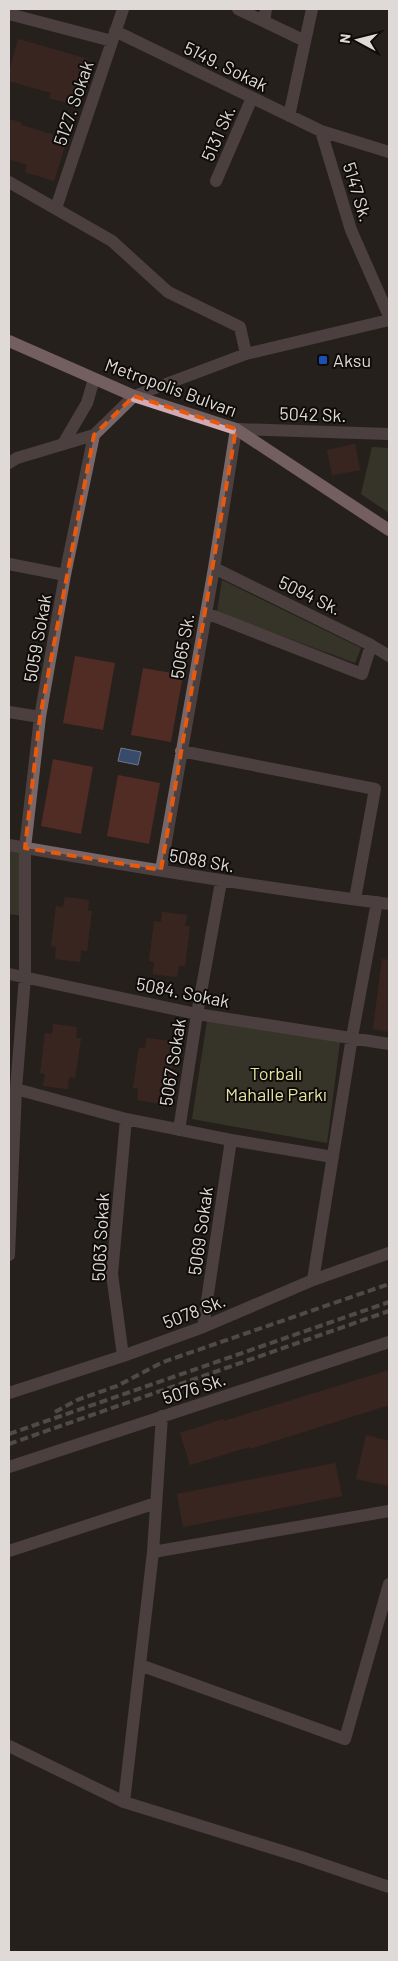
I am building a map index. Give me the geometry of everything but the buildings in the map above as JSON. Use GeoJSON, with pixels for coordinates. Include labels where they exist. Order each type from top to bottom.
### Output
{"type":"FeatureCollection","features":[{"type":"Feature","properties":{"kind":"main road","name":"Metropolis Bulvarı"},"geometry":{"type":"LineString","coordinates":[[9,341],[134,396],[236,428],[389,530]]}},
{"type":"Feature","properties":{"kind":"street","name":"5127. Sokak"},"geometry":{"type":"LineString","coordinates":[[56,208],[123,9]]}},
{"type":"Feature","properties":{"kind":"street"},"geometry":{"type":"LineString","coordinates":[[238,9],[265,15],[305,41]]}},
{"type":"Feature","properties":{"kind":"street"},"geometry":{"type":"LineString","coordinates":[[289,116],[312,9]]}},
{"type":"Feature","properties":{"kind":"street","name":"5149. Sokak"},"geometry":{"type":"LineString","coordinates":[[9,14],[114,36],[321,131],[389,152]]}},
{"type":"Feature","properties":{"kind":"street","name":"5131 Sk."},"geometry":{"type":"LineString","coordinates":[[216,181],[252,98]]}},
{"type":"Feature","properties":{"kind":"street","name":"5147 Sk."},"geometry":{"type":"LineString","coordinates":[[321,131],[351,230],[389,316]]}},
{"type":"Feature","properties":{"kind":"street"},"geometry":{"type":"LineString","coordinates":[[9,182],[112,241],[168,292],[240,327],[246,354]]}},
{"type":"Feature","properties":{"kind":"street"},"geometry":{"type":"LineString","coordinates":[[9,463],[17,458],[94,435],[134,396],[246,354],[389,320]]}},
{"type":"Feature","properties":{"kind":"street"},"geometry":{"type":"LineString","coordinates":[[63,444],[86,403],[94,379]]}},
{"type":"Feature","properties":{"kind":"street","name":"5042 Sk."},"geometry":{"type":"LineString","coordinates":[[236,428],[389,434]]}},
{"type":"Feature","properties":{"kind":"street","name":"5065 Sk."},"geometry":{"type":"LineString","coordinates":[[161,870],[214,568],[236,428]]}},
{"type":"Feature","properties":{"kind":"street","name":"5059 Sokak"},"geometry":{"type":"LineString","coordinates":[[9,1255],[11,1168],[25,977],[25,848],[40,717],[65,575],[94,435]]}},
{"type":"Feature","properties":{"kind":"street"},"geometry":{"type":"LineString","coordinates":[[9,564],[65,575]]}},
{"type":"Feature","properties":{"kind":"street","name":"5094 Sk."},"geometry":{"type":"LineString","coordinates":[[214,568],[371,645],[389,656]]}},
{"type":"Feature","properties":{"kind":"street"},"geometry":{"type":"LineString","coordinates":[[206,613],[362,674],[371,645]]}},
{"type":"Feature","properties":{"kind":"street"},"geometry":{"type":"LineString","coordinates":[[9,712],[40,717]]}},
{"type":"Feature","properties":{"kind":"street"},"geometry":{"type":"LineString","coordinates":[[181,751],[375,789],[355,899]]}},
{"type":"Feature","properties":{"kind":"street","name":"5088 Sk."},"geometry":{"type":"LineString","coordinates":[[9,845],[90,860],[161,870],[221,882],[383,903]]}},
{"type":"Feature","properties":{"kind":"street","name":"5067 Sokak"},"geometry":{"type":"LineString","coordinates":[[179,1130],[197,1014],[221,882]]}},
{"type":"Feature","properties":{"kind":"street"},"geometry":{"type":"LineString","coordinates":[[313,1280],[352,1038],[383,903]]}},
{"type":"Feature","properties":{"kind":"street","name":"5084. Sokak"},"geometry":{"type":"LineString","coordinates":[[9,974],[197,1014],[389,1044]]}},
{"type":"Feature","properties":{"kind":"street"},"geometry":{"type":"LineString","coordinates":[[16,1089],[126,1119],[231,1140],[332,1157]]}},
{"type":"Feature","properties":{"kind":"street","name":"5063 Sokak"},"geometry":{"type":"LineString","coordinates":[[123,1356],[112,1274],[126,1119]]}},
{"type":"Feature","properties":{"kind":"street","name":"5069 Sokak"},"geometry":{"type":"LineString","coordinates":[[204,1327],[231,1140]]}},
{"type":"Feature","properties":{"kind":"street","name":"5078 Sk."},"geometry":{"type":"LineString","coordinates":[[9,1393],[123,1356],[204,1327],[313,1280],[389,1253]]}},
{"type":"Feature","properties":{"kind":"street","name":"5076 Sk."},"geometry":{"type":"LineString","coordinates":[[9,1467],[389,1342]]}},
{"type":"Feature","properties":{"kind":"street"},"geometry":{"type":"LineString","coordinates":[[124,1802],[153,1552],[162,1416]]}},
{"type":"Feature","properties":{"kind":"street"},"geometry":{"type":"LineString","coordinates":[[9,1551],[156,1503]]}},
{"type":"Feature","properties":{"kind":"street"},"geometry":{"type":"LineString","coordinates":[[153,1552],[389,1511]]}},
{"type":"Feature","properties":{"kind":"street"},"geometry":{"type":"LineString","coordinates":[[140,1665],[345,1739],[389,1584]]}},
{"type":"Feature","properties":{"kind":"street"},"geometry":{"type":"LineString","coordinates":[[9,1746],[124,1802],[301,1857],[389,1888]]}},
{"type":"Feature","properties":{"kind":"highlighted area"},"geometry":{"type":"Polygon","coordinates":[[[134,396],[236,429],[161,870],[25,848],[40,717],[94,435],[134,396]]]}},
{"type":"Feature","properties":{"kind":"green space"},"geometry":{"type":"Polygon","coordinates":[[[372,447],[389,448],[389,513],[361,494],[372,447]]]}},
{"type":"Feature","properties":{"kind":"green space"},"geometry":{"type":"Polygon","coordinates":[[[222,580],[361,648],[355,663],[217,612],[222,580]]]}},
{"type":"Feature","properties":{"kind":"green space"},"geometry":{"type":"Polygon","coordinates":[[[9,847],[25,848],[24,916],[9,914],[9,847]]]}},
{"type":"Feature","properties":{"kind":"green space","name":"Torbalı Mahalle Parkı"},"geometry":{"type":"Polygon","coordinates":[[[207,1021],[340,1042],[327,1143],[192,1119],[207,1021]]]}},
{"type":"Feature","properties":{"kind":"water"},"geometry":{"type":"Polygon","coordinates":[[[121,748],[141,752],[138,765],[118,761],[121,748]]]}},
{"type":"Feature","properties":{"kind":"railway"},"geometry":{"type":"LineString","coordinates":[[55,1412],[77,1400],[117,1386],[163,1362],[389,1284]]}},
{"type":"Feature","properties":{"kind":"railway"},"geometry":{"type":"LineString","coordinates":[[9,1434],[389,1302]]}},
{"type":"Feature","properties":{"kind":"railway"},"geometry":{"type":"LineString","coordinates":[[9,1444],[389,1311]]}},
{"type":"Feature","properties":{"kind":"place","name":"Aksu"},"geometry":{"type":"Point","coordinates":[323,360]}}]}
